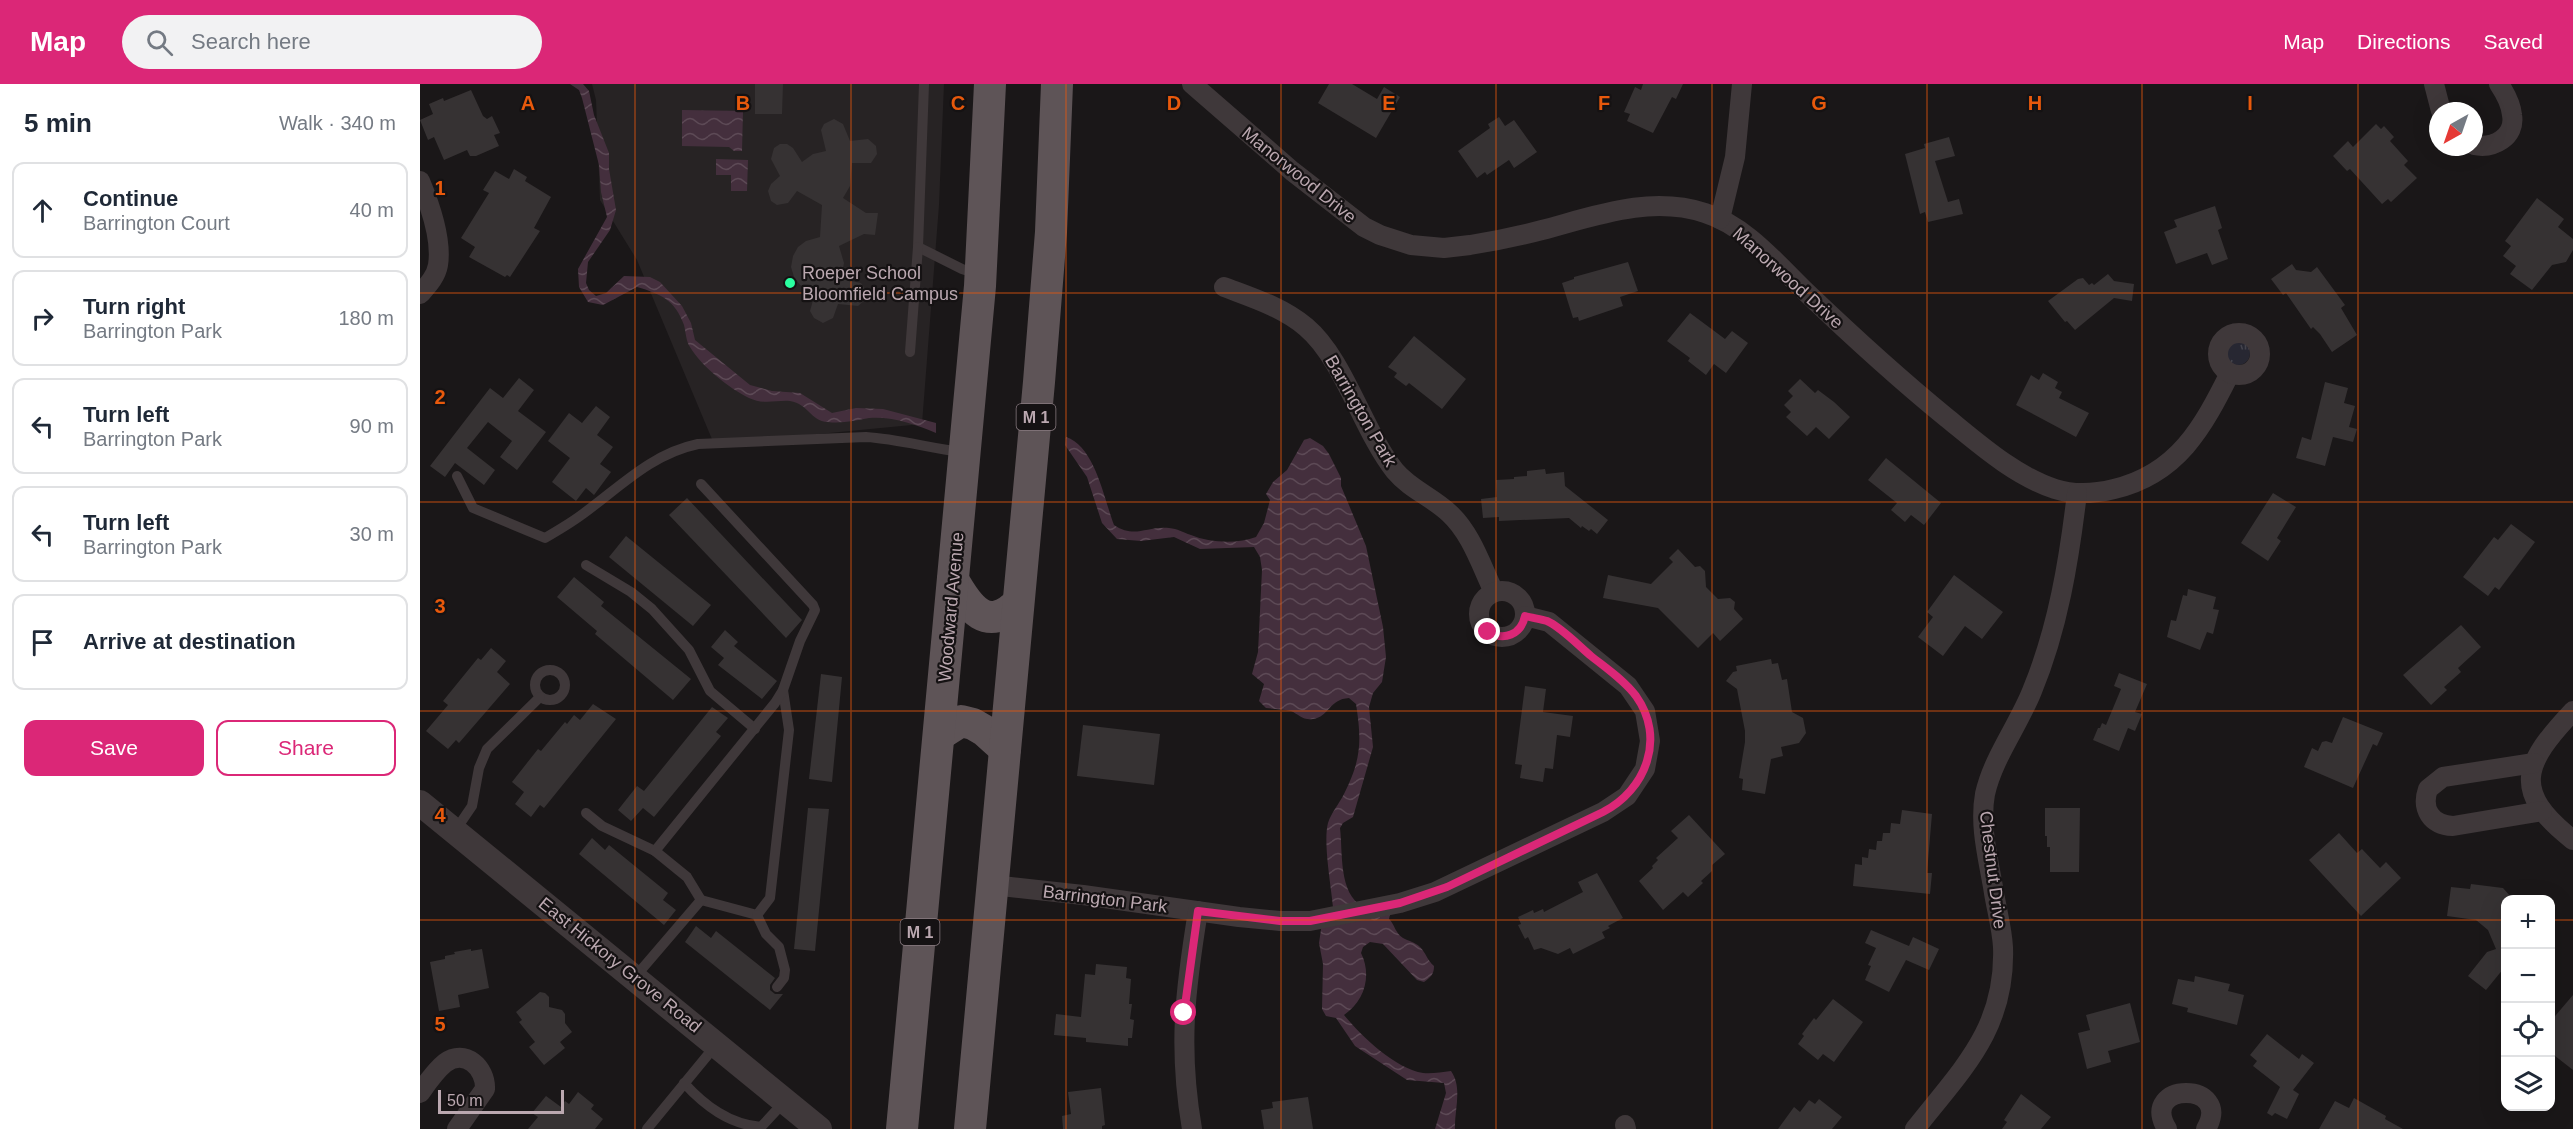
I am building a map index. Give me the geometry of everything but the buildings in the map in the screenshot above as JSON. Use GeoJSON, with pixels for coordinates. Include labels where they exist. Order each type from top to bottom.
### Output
{"type":"FeatureCollection","features":[{"type":"Feature","properties":{"kind":"main road","name":"Woodward Avenue"},"geometry":{"type":"LineString","coordinates":[[902,1129],[981,275],[990,84]]}},
{"type":"Feature","properties":{"kind":"main road","name":"M 1"},"geometry":{"type":"LineString","coordinates":[[969,1129],[1045,308],[1057,84]]}},
{"type":"Feature","properties":{"kind":"main road"},"geometry":{"type":"LineString","coordinates":[[953,580],[969,607],[984,616],[996,617],[1007,613],[1018,603]]}},
{"type":"Feature","properties":{"kind":"main road"},"geometry":{"type":"LineString","coordinates":[[939,735],[960,722],[967,723],[985,731],[1005,749]]}},
{"type":"Feature","properties":{"kind":"street","name":"Manorwood Drive"},"geometry":{"type":"LineString","coordinates":[[1192,84],[1346,215],[1380,235],[1411,244],[1444,248],[1470,245],[1638,207],[1676,207],[1705,213],[1720,219],[1750,238],[1876,358],[1961,429],[2026,475],[2053,488],[2077,493],[2093,493],[2129,485],[2152,474],[2170,462],[2204,423],[2230,373]]}},
{"type":"Feature","properties":{"kind":"street"},"geometry":{"type":"LineString","coordinates":[[1720,219],[1735,158],[1742,84]]}},
{"type":"Feature","properties":{"kind":"street"},"geometry":{"type":"LineString","coordinates":[[2434,84],[2439,102]]}},
{"type":"Feature","properties":{"kind":"street"},"geometry":{"type":"LineString","coordinates":[[2483,146],[2497,143],[2505,138],[2511,128],[2512,111],[2499,84]]}},
{"type":"Feature","properties":{"kind":"street"},"geometry":{"type":"LineString","coordinates":[[420,181],[438,245],[438,267],[420,294]]}},
{"type":"Feature","properties":{"kind":"street","name":"Barrington Park"},"geometry":{"type":"LineString","coordinates":[[1224,288],[1273,306],[1300,322],[1315,336],[1332,360],[1394,469],[1412,488],[1457,521],[1468,537],[1494,592]]}},
{"type":"Feature","properties":{"kind":"street","name":"Chestnut Drive"},"geometry":{"type":"LineString","coordinates":[[1915,1129],[1976,1051],[1989,1028],[1998,999],[2002,983],[2003,944],[1984,833],[1984,802],[1990,777],[2031,695],[2053,633],[2071,540],[2077,493]]}},
{"type":"Feature","properties":{"kind":"street"},"geometry":{"type":"LineString","coordinates":[[1501,590],[1514,593],[1522,603],[1525,616],[1520,629],[1508,636],[1488,632],[1480,620],[1480,606],[1488,595],[1494,592],[1501,590]]}},
{"type":"Feature","properties":{"kind":"street","name":"Barrington Park"},"geometry":{"type":"LineString","coordinates":[[992,885],[1280,921],[1310,921],[1400,903],[1447,887],[1615,806],[1632,791],[1645,769],[1650,747],[1649,726],[1642,706],[1632,691],[1548,622],[1525,616]]}},
{"type":"Feature","properties":{"kind":"street"},"geometry":{"type":"LineString","coordinates":[[2573,711],[2544,742],[2534,763],[2532,786],[2542,812],[2549,821],[2573,840]]}},
{"type":"Feature","properties":{"kind":"street"},"geometry":{"type":"LineString","coordinates":[[2534,763],[2443,777],[2428,789],[2425,806],[2434,821],[2443,826],[2542,812]]}},
{"type":"Feature","properties":{"kind":"street","name":"East Hickory Grove Road"},"geometry":{"type":"LineString","coordinates":[[420,803],[819,1129]]}},
{"type":"Feature","properties":{"kind":"street"},"geometry":{"type":"LineString","coordinates":[[1192,1129],[1185,1077],[1184,1013],[1198,911]]}},
{"type":"Feature","properties":{"kind":"street"},"geometry":{"type":"LineString","coordinates":[[420,1093],[447,1062],[456,1058],[476,1064],[483,1072],[485,1089],[457,1129]]}},
{"type":"Feature","properties":{"kind":"street"},"geometry":{"type":"LineString","coordinates":[[2166,1129],[2162,1119],[2164,1104],[2175,1094],[2190,1091],[2197,1093],[2208,1104],[2210,1119],[2206,1129]]}},
{"type":"Feature","properties":{"kind":"lane"},"geometry":{"type":"LineString","coordinates":[[910,352],[918,247],[924,84]]}},
{"type":"Feature","properties":{"kind":"lane"},"geometry":{"type":"LineString","coordinates":[[918,247],[962,269],[981,275]]}},
{"type":"Feature","properties":{"kind":"lane"},"geometry":{"type":"LineString","coordinates":[[457,476],[473,508],[545,538],[580,517],[640,470],[674,451],[698,444],[866,437],[965,452]]}},
{"type":"Feature","properties":{"kind":"lane"},"geometry":{"type":"LineString","coordinates":[[656,851],[755,729],[783,690],[800,641],[815,610],[813,605],[701,484]]}},
{"type":"Feature","properties":{"kind":"lane"},"geometry":{"type":"LineString","coordinates":[[586,565],[631,592],[652,609],[689,650],[710,691],[755,729]]}},
{"type":"Feature","properties":{"kind":"lane"},"geometry":{"type":"LineString","coordinates":[[757,915],[767,904],[772,892],[789,730],[783,690]]}},
{"type":"Feature","properties":{"kind":"lane"},"geometry":{"type":"LineString","coordinates":[[455,831],[472,806],[479,768],[487,749],[540,697]]}},
{"type":"Feature","properties":{"kind":"lane"},"geometry":{"type":"LineString","coordinates":[[585,813],[602,826],[656,851],[687,877],[701,900],[757,915],[766,934],[779,947],[785,970],[784,978],[777,987]]}},
{"type":"Feature","properties":{"kind":"lane"},"geometry":{"type":"LineString","coordinates":[[635,978],[701,900]]}},
{"type":"Feature","properties":{"kind":"lane"},"geometry":{"type":"LineString","coordinates":[[647,1129],[717,1045]]}},
{"type":"Feature","properties":{"kind":"lane"},"geometry":{"type":"LineString","coordinates":[[684,1083],[709,1107],[747,1126],[761,1127],[785,1101]]}},
{"type":"Feature","properties":{"kind":"shaded area","name":"Roeper School Bloomfield Campus"},"geometry":{"type":"Polygon","coordinates":[[[592,84],[944,84],[939,205],[922,424],[714,444],[637,260],[600,200],[596,100],[592,84]]]}},
{"type":"Feature","properties":{"kind":"green space"},"geometry":{"type":"Polygon","coordinates":[[[2238,341],[2247,344],[2250,353],[2247,362],[2238,365],[2229,362],[2226,353],[2229,344],[2238,341]]]}},
{"type":"Feature","properties":{"kind":"water"},"geometry":{"type":"Polygon","coordinates":[[[570,84],[583,84],[589,91],[594,115],[609,153],[609,169],[616,210],[610,230],[588,262],[586,283],[589,290],[596,296],[606,293],[624,276],[650,277],[660,282],[682,306],[691,323],[695,340],[750,385],[772,391],[800,393],[832,413],[856,408],[883,409],[936,423],[936,433],[886,418],[822,421],[801,405],[790,401],[754,400],[725,383],[701,362],[689,345],[680,316],[666,299],[637,287],[603,305],[588,302],[579,287],[578,269],[607,217],[601,192],[599,165],[582,98],[579,90],[570,84]]]}},
{"type":"Feature","properties":{"kind":"water"},"geometry":{"type":"Polygon","coordinates":[[[682,110],[743,111],[742,151],[734,151],[729,147],[682,146],[682,110]]]}},
{"type":"Feature","properties":{"kind":"water"},"geometry":{"type":"Polygon","coordinates":[[[716,159],[748,160],[747,191],[731,191],[731,175],[716,175],[716,159]]]}},
{"type":"Feature","properties":{"kind":"water"},"geometry":{"type":"Polygon","coordinates":[[[1066,437],[1076,442],[1091,462],[1114,525],[1135,532],[1172,528],[1199,538],[1224,542],[1256,537],[1264,523],[1270,500],[1266,494],[1273,482],[1287,470],[1304,440],[1310,438],[1323,446],[1329,454],[1341,478],[1341,486],[1366,546],[1383,627],[1386,657],[1382,682],[1373,693],[1369,707],[1373,747],[1353,817],[1343,823],[1340,828],[1343,871],[1349,892],[1355,901],[1363,907],[1390,914],[1389,919],[1398,934],[1420,947],[1434,966],[1429,979],[1424,982],[1417,980],[1383,944],[1370,942],[1363,947],[1361,953],[1366,970],[1365,987],[1357,1002],[1344,1015],[1369,1042],[1402,1065],[1423,1073],[1451,1071],[1457,1085],[1455,1129],[1435,1129],[1446,1093],[1444,1083],[1407,1080],[1355,1046],[1336,1018],[1326,1016],[1322,1009],[1323,964],[1319,943],[1322,923],[1333,907],[1327,831],[1329,819],[1344,794],[1357,761],[1359,729],[1356,704],[1349,698],[1342,699],[1323,715],[1310,719],[1291,711],[1266,708],[1259,701],[1264,684],[1252,674],[1258,652],[1262,570],[1260,557],[1254,547],[1200,549],[1174,537],[1141,541],[1117,539],[1102,523],[1087,477],[1065,445],[1066,437]]]}},
{"type":"Feature","properties":{"kind":"place","name":"Roeper School Bloomfield Campus"},"geometry":{"type":"Point","coordinates":[790,283]}},
{"type":"Feature","properties":{"kind":"route"},"geometry":{"type":"LineString","coordinates":[[1184,1013],[1186,984],[1198,911],[1280,921],[1310,921],[1400,903],[1447,887],[1603,812],[1615,806],[1632,791],[1648,761],[1650,734],[1645,711],[1628,686],[1548,622],[1525,616],[1520,629],[1508,636],[1501,637],[1488,632]]}}]}
